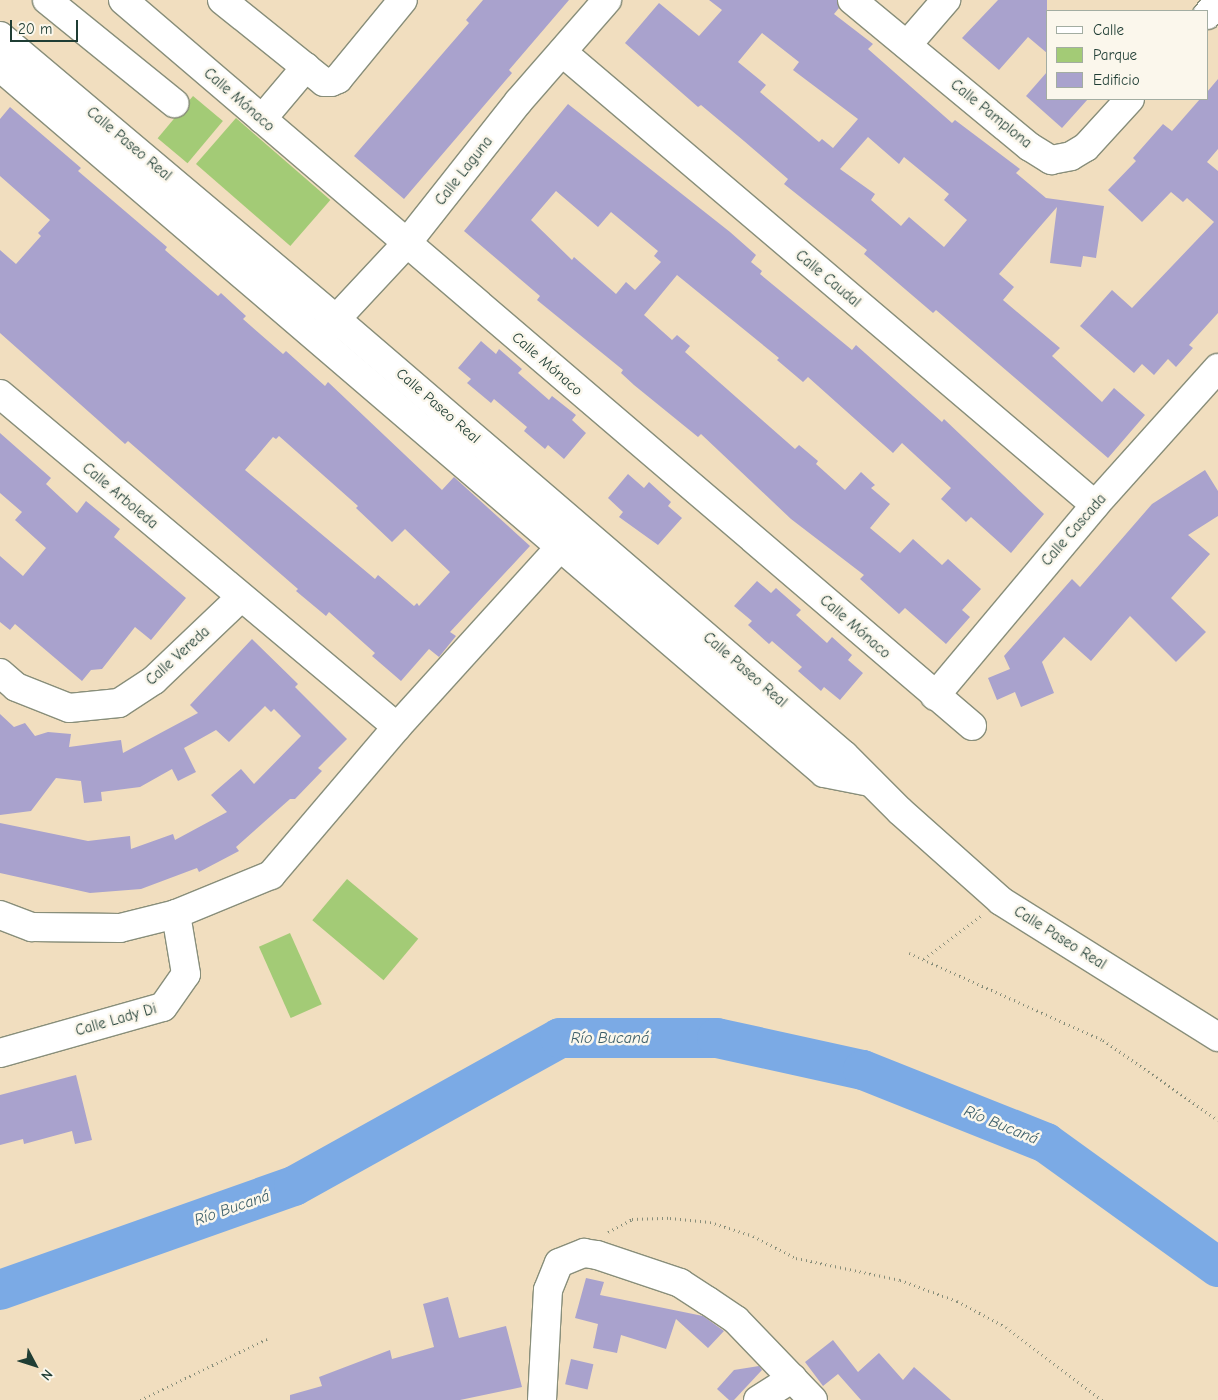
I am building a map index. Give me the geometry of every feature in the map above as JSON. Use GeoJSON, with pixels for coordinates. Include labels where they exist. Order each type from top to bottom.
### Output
{"type":"FeatureCollection","features":[{"type":"Feature","properties":{"kind":"street"},"geometry":{"type":"LineString","coordinates":[[47,0],[174,103]]}},
{"type":"Feature","properties":{"kind":"street","name":"Calle Mónaco"},"geometry":{"type":"LineString","coordinates":[[123,0],[406,244],[972,726]]}},
{"type":"Feature","properties":{"kind":"street"},"geometry":{"type":"LineString","coordinates":[[222,0],[324,82],[338,79],[403,0]]}},
{"type":"Feature","properties":{"kind":"street","name":"Calle Laguna"},"geometry":{"type":"LineString","coordinates":[[318,340],[335,318],[406,244],[606,0]]}},
{"type":"Feature","properties":{"kind":"street","name":"Calle Pamplona"},"geometry":{"type":"LineString","coordinates":[[852,0],[1030,148],[1051,160],[1071,156],[1086,147],[1129,100]]}},
{"type":"Feature","properties":{"kind":"street"},"geometry":{"type":"LineString","coordinates":[[907,46],[946,0]]}},
{"type":"Feature","properties":{"kind":"street"},"geometry":{"type":"LineString","coordinates":[[1208,14],[1218,2]]}},
{"type":"Feature","properties":{"kind":"street","name":"Calle Paseo Real"},"geometry":{"type":"LineString","coordinates":[[0,36],[335,318],[844,755],[870,782],[1001,901],[1218,1038]]}},
{"type":"Feature","properties":{"kind":"street","name":"Calle Caudal"},"geometry":{"type":"LineString","coordinates":[[562,52],[1095,505]]}},
{"type":"Feature","properties":{"kind":"street"},"geometry":{"type":"LineString","coordinates":[[262,119],[306,67]]}},
{"type":"Feature","properties":{"kind":"street","name":"Calle Paseo Real"},"geometry":{"type":"LineString","coordinates":[[0,68],[824,773],[870,782]]}},
{"type":"Feature","properties":{"kind":"street","name":"Calle Cascada"},"geometry":{"type":"LineString","coordinates":[[936,696],[1095,505],[1218,368]]}},
{"type":"Feature","properties":{"kind":"street","name":"Calle Arboleda"},"geometry":{"type":"LineString","coordinates":[[0,394],[240,598],[398,727]]}},
{"type":"Feature","properties":{"kind":"street"},"geometry":{"type":"LineString","coordinates":[[0,915],[32,927],[120,928],[176,914],[271,875],[398,727],[560,547]]}},
{"type":"Feature","properties":{"kind":"street","name":"Calle Vereda"},"geometry":{"type":"LineString","coordinates":[[0,673],[16,687],[69,708],[119,703],[154,680],[240,598]]}},
{"type":"Feature","properties":{"kind":"street","name":"Calle Lady Di"},"geometry":{"type":"LineString","coordinates":[[0,1053],[163,1007],[186,974],[176,914]]}},
{"type":"Feature","properties":{"kind":"street"},"geometry":{"type":"LineString","coordinates":[[542,1400],[548,1290],[558,1264],[584,1253],[597,1255],[680,1283],[736,1320],[813,1400]]}},
{"type":"Feature","properties":{"kind":"street"},"geometry":{"type":"LineString","coordinates":[[758,1400],[793,1378]]}},
{"type":"Feature","properties":{"kind":"path"},"geometry":{"type":"LineString","coordinates":[[924,959],[1001,901]]}},
{"type":"Feature","properties":{"kind":"path"},"geometry":{"type":"LineString","coordinates":[[909,953],[1103,1040],[1218,1120]]}},
{"type":"Feature","properties":{"kind":"path"},"geometry":{"type":"LineString","coordinates":[[597,1255],[598,1243],[612,1229],[632,1219],[670,1218],[710,1222],[753,1236],[796,1258],[900,1280],[957,1301],[1006,1327],[1102,1400]]}},
{"type":"Feature","properties":{"kind":"path"},"geometry":{"type":"LineString","coordinates":[[140,1400],[267,1339]]}},
{"type":"Feature","properties":{"kind":"green space"},"geometry":{"type":"Polygon","coordinates":[[[193,96],[223,121],[188,163],[158,138],[193,96]]]}},
{"type":"Feature","properties":{"kind":"green space"},"geometry":{"type":"Polygon","coordinates":[[[236,118],[330,200],[290,246],[196,164],[236,118]]]}},
{"type":"Feature","properties":{"kind":"green space"},"geometry":{"type":"Polygon","coordinates":[[[347,879],[418,939],[384,980],[312,920],[347,879]]]}},
{"type":"Feature","properties":{"kind":"green space"},"geometry":{"type":"Polygon","coordinates":[[[290,933],[322,1004],[291,1018],[259,947],[290,933]]]}},
{"type":"Feature","properties":{"kind":"building"},"geometry":{"type":"Polygon","coordinates":[[[483,0],[569,0],[509,70],[512,73],[404,199],[354,156],[469,23],[466,20],[483,0]]]}},
{"type":"Feature","properties":{"kind":"building"},"geometry":{"type":"Polygon","coordinates":[[[709,0],[837,0],[839,8],[834,14],[873,44],[868,49],[952,123],[955,120],[1020,169],[1016,173],[1046,198],[1104,206],[1096,258],[1083,256],[1081,267],[1050,263],[1057,207],[999,274],[1014,287],[1003,300],[1060,348],[1052,356],[1102,402],[1114,388],[1145,415],[1108,458],[936,310],[933,313],[864,254],[867,250],[784,184],[788,179],[701,105],[698,107],[625,43],[659,3],[699,36],[722,10],[709,0]],[[762,33],[738,62],[766,85],[760,92],[819,142],[822,139],[833,148],[858,119],[793,70],[799,62],[762,33]],[[868,137],[840,169],[875,194],[871,200],[901,226],[909,217],[944,247],[967,220],[944,200],[949,194],[904,157],[899,164],[868,137]]]}},
{"type":"Feature","properties":{"kind":"building"},"geometry":{"type":"Polygon","coordinates":[[[998,0],[1047,0],[1046,52],[1028,37],[999,70],[962,38],[998,0]]]}},
{"type":"Feature","properties":{"kind":"building"},"geometry":{"type":"Polygon","coordinates":[[[1046,73],[1046,100],[1087,100],[1062,128],[1026,96],[1046,73]]]}},
{"type":"Feature","properties":{"kind":"building"},"geometry":{"type":"Polygon","coordinates":[[[1218,79],[1218,149],[1207,162],[1218,171],[1218,313],[1189,345],[1193,348],[1176,367],[1168,359],[1154,375],[1142,364],[1134,373],[1080,326],[1112,290],[1132,308],[1214,222],[1187,198],[1183,202],[1171,192],[1142,222],[1108,190],[1136,161],[1133,158],[1163,124],[1172,131],[1199,100],[1208,100],[1208,91],[1218,79]]]}},
{"type":"Feature","properties":{"kind":"building"},"geometry":{"type":"Polygon","coordinates":[[[568,104],[730,232],[756,255],[751,262],[762,271],[760,274],[852,350],[856,345],[942,422],[944,419],[1044,514],[1011,553],[971,517],[966,522],[941,499],[951,488],[902,443],[893,453],[808,377],[803,382],[777,360],[779,358],[677,275],[644,315],[672,340],[677,335],[690,346],[685,352],[795,449],[799,445],[818,461],[816,464],[845,490],[861,472],[875,485],[871,488],[890,504],[870,528],[900,553],[913,539],[942,565],[948,559],[981,589],[962,610],[970,617],[946,644],[905,608],[899,614],[860,579],[864,575],[791,519],[701,434],[698,437],[634,385],[621,373],[623,370],[537,300],[540,296],[464,231],[568,104]],[[556,191],[531,220],[572,260],[574,257],[616,294],[626,282],[635,290],[661,262],[654,256],[658,251],[611,212],[598,227],[556,191]]]}},
{"type":"Feature","properties":{"kind":"building"},"geometry":{"type":"Polygon","coordinates":[[[10,107],[81,168],[78,171],[167,247],[165,250],[218,296],[221,293],[246,316],[243,319],[283,354],[286,351],[325,386],[328,382],[442,490],[454,477],[530,546],[450,632],[456,636],[439,657],[429,649],[401,681],[372,656],[375,653],[329,612],[326,616],[296,591],[298,589],[128,441],[125,444],[0,333],[0,250],[16,264],[41,236],[38,233],[50,220],[0,176],[0,119],[10,107]],[[279,436],[276,439],[273,437],[245,470],[375,579],[378,575],[414,606],[417,603],[419,606],[450,572],[405,529],[392,542],[356,508],[358,506],[279,436]]]}},
{"type":"Feature","properties":{"kind":"building"},"geometry":{"type":"Polygon","coordinates":[[[481,341],[496,354],[499,349],[522,369],[518,373],[549,400],[552,396],[576,415],[572,420],[586,433],[564,459],[548,445],[545,449],[524,431],[527,427],[494,399],[491,403],[467,383],[471,379],[458,368],[481,341]]]}},
{"type":"Feature","properties":{"kind":"building"},"geometry":{"type":"Polygon","coordinates":[[[0,433],[51,478],[46,484],[77,513],[86,501],[120,529],[114,537],[186,598],[151,640],[135,627],[102,669],[91,670],[82,681],[15,624],[10,630],[0,622],[0,556],[23,576],[46,548],[15,520],[22,512],[0,493],[0,433]]]}},
{"type":"Feature","properties":{"kind":"building"},"geometry":{"type":"Polygon","coordinates":[[[1205,470],[1218,491],[1218,516],[1188,535],[1210,554],[1171,598],[1206,632],[1176,662],[1130,616],[1091,661],[1064,637],[1042,662],[1054,693],[1021,707],[1015,692],[997,700],[988,678],[1010,669],[1004,656],[1072,579],[1080,587],[1152,504],[1205,470]]]}},
{"type":"Feature","properties":{"kind":"building"},"geometry":{"type":"Polygon","coordinates":[[[628,474],[644,488],[649,482],[671,502],[668,506],[682,518],[658,545],[619,517],[623,512],[608,498],[628,474]]]}},
{"type":"Feature","properties":{"kind":"building"},"geometry":{"type":"Polygon","coordinates":[[[757,581],[771,593],[776,588],[801,610],[796,615],[827,643],[832,637],[852,655],[848,660],[863,673],[840,700],[824,687],[821,691],[798,671],[802,667],[772,641],[769,644],[748,625],[752,621],[734,606],[757,581]]]}},
{"type":"Feature","properties":{"kind":"building"},"geometry":{"type":"Polygon","coordinates":[[[252,639],[298,684],[295,687],[347,739],[318,768],[322,771],[295,799],[290,799],[236,847],[239,851],[199,872],[197,868],[141,889],[90,893],[0,873],[0,823],[88,841],[130,836],[131,849],[173,834],[175,840],[227,812],[211,795],[241,769],[254,784],[301,736],[274,709],[271,712],[265,706],[229,742],[216,730],[184,748],[196,772],[178,781],[172,769],[140,787],[101,792],[102,801],[84,803],[81,781],[56,778],[31,811],[0,815],[0,714],[14,727],[25,723],[35,736],[48,732],[71,734],[69,747],[121,740],[123,753],[198,713],[190,705],[252,639]]]}},
{"type":"Feature","properties":{"kind":"building"},"geometry":{"type":"Polygon","coordinates":[[[76,1075],[92,1140],[75,1144],[72,1131],[24,1144],[23,1139],[0,1145],[0,1095],[76,1075]]]}},
{"type":"Feature","properties":{"kind":"building"},"geometry":{"type":"Polygon","coordinates":[[[586,1278],[604,1282],[600,1295],[703,1316],[724,1331],[708,1348],[676,1319],[666,1349],[621,1335],[617,1353],[593,1348],[598,1324],[575,1318],[586,1278]]]}},
{"type":"Feature","properties":{"kind":"building"},"geometry":{"type":"Polygon","coordinates":[[[448,1297],[459,1338],[506,1326],[522,1387],[460,1400],[290,1400],[290,1395],[322,1386],[319,1377],[390,1350],[392,1359],[434,1347],[423,1304],[448,1297]]]}},
{"type":"Feature","properties":{"kind":"building"},"geometry":{"type":"Polygon","coordinates":[[[833,1340],[858,1372],[879,1353],[903,1380],[914,1367],[951,1400],[861,1400],[838,1374],[823,1386],[805,1362],[833,1340]]]}},
{"type":"Feature","properties":{"kind":"building"},"geometry":{"type":"Polygon","coordinates":[[[571,1359],[593,1364],[588,1390],[565,1384],[571,1359]]]}},
{"type":"Feature","properties":{"kind":"building"},"geometry":{"type":"Polygon","coordinates":[[[759,1366],[762,1370],[734,1400],[729,1400],[717,1389],[734,1370],[759,1366]]]}},
{"type":"Feature","properties":{"kind":"waterway","name":"Río Bucaná"},"geometry":{"type":"LineString","coordinates":[[0,1290],[294,1186],[560,1038],[717,1038],[863,1070],[1046,1143],[1218,1267]]}}]}
